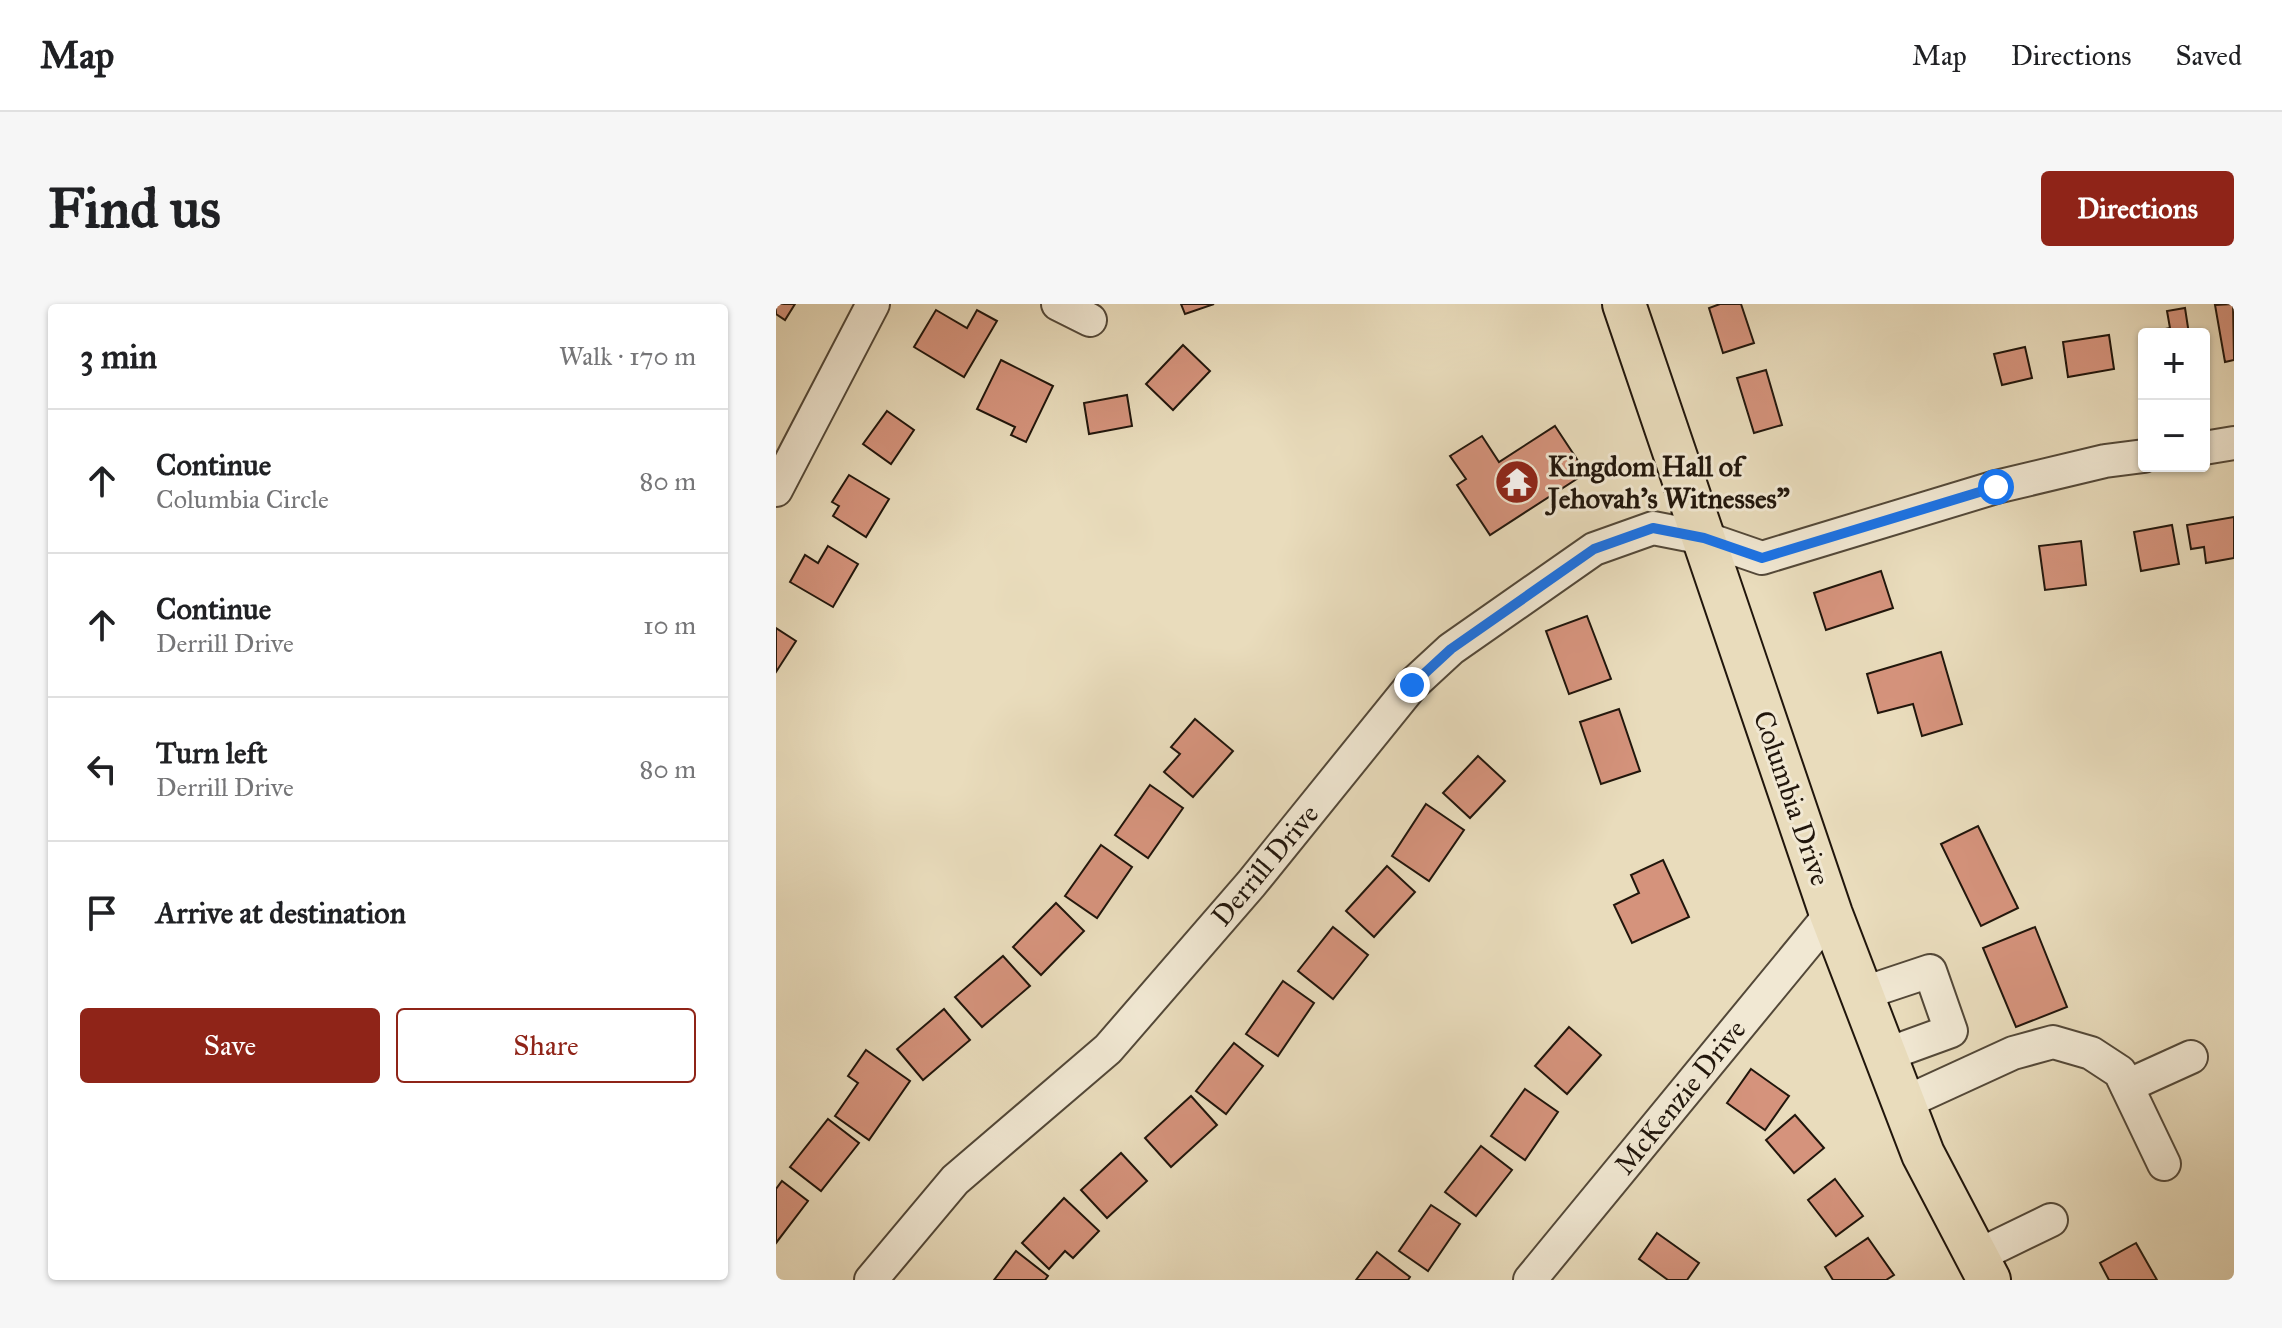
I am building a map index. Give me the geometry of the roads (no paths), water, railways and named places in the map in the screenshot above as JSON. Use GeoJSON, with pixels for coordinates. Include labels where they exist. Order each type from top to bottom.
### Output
{"type":"FeatureCollection","features":[{"type":"Feature","properties":{"kind":"main road","name":"Columbia Drive"},"geometry":{"type":"LineString","coordinates":[[1624,304],[1831,914],[1923,1154],[1983,1268]]}},
{"type":"Feature","properties":{"kind":"street"},"geometry":{"type":"LineString","coordinates":[[776,490],[873,304]]}},
{"type":"Feature","properties":{"kind":"street"},"geometry":{"type":"LineString","coordinates":[[1058,304],[1090,320]]}},
{"type":"Feature","properties":{"kind":"street"},"geometry":{"type":"LineString","coordinates":[[2210,447],[2234,443]]}},
{"type":"Feature","properties":{"kind":"street","name":"Derrill Drive"},"geometry":{"type":"LineString","coordinates":[[871,1280],[955,1180],[1108,1049],[1251,884],[1412,685],[1451,649],[1594,549],[1653,528],[1704,538],[1762,558],[1996,487],[2138,457]]}},
{"type":"Feature","properties":{"kind":"street","name":"McKenzie Drive"},"geometry":{"type":"LineString","coordinates":[[1530,1280],[1831,914]]}},
{"type":"Feature","properties":{"kind":"street"},"geometry":{"type":"LineString","coordinates":[[1861,994],[1930,971],[1951,1031],[1885,1055]]}},
{"type":"Feature","properties":{"kind":"street"},"geometry":{"type":"LineString","coordinates":[[1904,1103],[2013,1053],[2053,1042],[2091,1053],[2120,1072],[2164,1164]]}},
{"type":"Feature","properties":{"kind":"street"},"geometry":{"type":"LineString","coordinates":[[2127,1086],[2191,1057]]}},
{"type":"Feature","properties":{"kind":"street"},"geometry":{"type":"LineString","coordinates":[[1983,1268],[2051,1220]]}},
{"type":"Feature","properties":{"kind":"place","name":"Kingdom Hall of Jehovah’s Witnesses”"},"geometry":{"type":"Point","coordinates":[1517,482]}}]}
